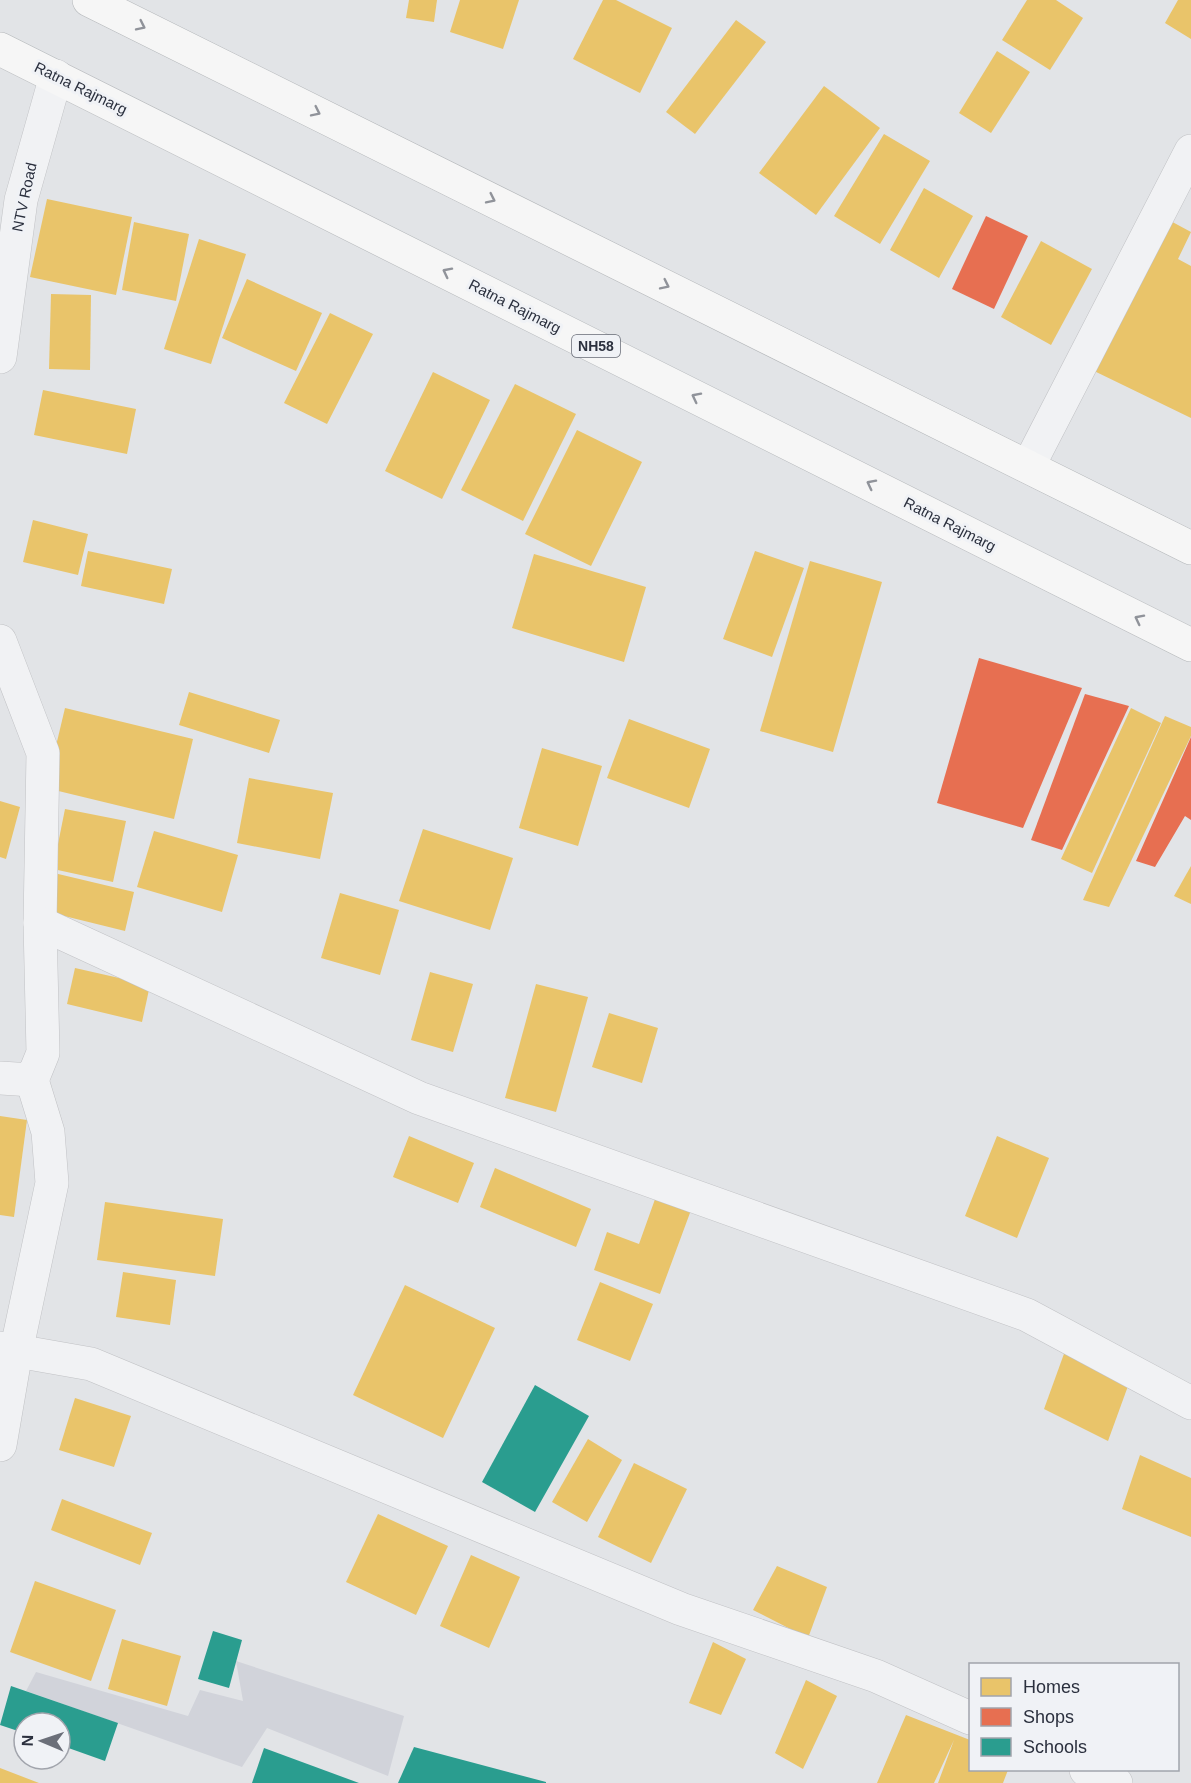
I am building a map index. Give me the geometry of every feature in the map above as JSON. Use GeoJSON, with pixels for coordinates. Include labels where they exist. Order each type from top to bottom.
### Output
{"type":"FeatureCollection","features":[{"type":"Feature","properties":{"kind":"highway"},"geometry":{"type":"LineString","coordinates":[[89,0],[1029,465],[1191,548]]}},
{"type":"Feature","properties":{"kind":"highway","name":"Ratna Rajmarg"},"geometry":{"type":"LineString","coordinates":[[0,49],[1191,645]]}},
{"type":"Feature","properties":{"kind":"street","name":"NTV Road"},"geometry":{"type":"LineString","coordinates":[[0,357],[21,200],[56,76]]}},
{"type":"Feature","properties":{"kind":"street"},"geometry":{"type":"LineString","coordinates":[[1029,465],[1191,151]]}},
{"type":"Feature","properties":{"kind":"street"},"geometry":{"type":"LineString","coordinates":[[0,641],[42,753],[40,922],[42,1053],[16,1079],[48,1132],[52,1183],[8,1350],[0,1445]]}},
{"type":"Feature","properties":{"kind":"street"},"geometry":{"type":"LineString","coordinates":[[40,922],[418,1098],[1028,1315],[1191,1402]]}},
{"type":"Feature","properties":{"kind":"street"},"geometry":{"type":"LineString","coordinates":[[8,1350],[91,1364],[681,1609],[876,1677],[969,1718]]}},
{"type":"Feature","properties":{"kind":"street"},"geometry":{"type":"LineString","coordinates":[[1088,1771],[1116,1783]]}},
{"type":"Feature","properties":{"kind":"shaded area"},"geometry":{"type":"Polygon","coordinates":[[[236,1661],[404,1716],[388,1776],[267,1728],[242,1767],[26,1691],[36,1672],[188,1716],[200,1690],[243,1701],[236,1661]]]}},
{"type":"Feature","properties":{"kind":"building: Homes"},"geometry":{"type":"Polygon","coordinates":[[[409,0],[437,0],[434,22],[406,18],[409,0]]]}},
{"type":"Feature","properties":{"kind":"building: Homes"},"geometry":{"type":"Polygon","coordinates":[[[460,0],[519,0],[503,49],[450,32],[460,0]]]}},
{"type":"Feature","properties":{"kind":"building: Homes"},"geometry":{"type":"Polygon","coordinates":[[[603,0],[616,0],[672,28],[640,93],[573,59],[603,0]]]}},
{"type":"Feature","properties":{"kind":"building: Homes"},"geometry":{"type":"Polygon","coordinates":[[[1027,0],[1056,0],[1083,18],[1050,70],[1002,40],[1027,0]]]}},
{"type":"Feature","properties":{"kind":"building: Homes"},"geometry":{"type":"Polygon","coordinates":[[[1178,0],[1191,0],[1191,39],[1165,23],[1178,0]]]}},
{"type":"Feature","properties":{"kind":"building: Homes"},"geometry":{"type":"Polygon","coordinates":[[[736,20],[766,42],[695,134],[666,112],[736,20]]]}},
{"type":"Feature","properties":{"kind":"building: Homes"},"geometry":{"type":"Polygon","coordinates":[[[997,51],[1030,72],[991,133],[959,113],[997,51]]]}},
{"type":"Feature","properties":{"kind":"building: Homes"},"geometry":{"type":"Polygon","coordinates":[[[824,86],[880,128],[816,215],[759,173],[824,86]]]}},
{"type":"Feature","properties":{"kind":"building: Homes"},"geometry":{"type":"Polygon","coordinates":[[[884,134],[930,161],[880,244],[834,216],[884,134]]]}},
{"type":"Feature","properties":{"kind":"building: Homes"},"geometry":{"type":"Polygon","coordinates":[[[924,188],[973,216],[939,278],[890,250],[924,188]]]}},
{"type":"Feature","properties":{"kind":"building: Homes"},"geometry":{"type":"Polygon","coordinates":[[[47,199],[132,217],[116,295],[30,277],[47,199]]]}},
{"type":"Feature","properties":{"kind":"building: Homes"},"geometry":{"type":"Polygon","coordinates":[[[1165,218],[1191,232],[1178,259],[1191,266],[1191,418],[1090,369],[1165,218]]]}},
{"type":"Feature","properties":{"kind":"building: Homes"},"geometry":{"type":"Polygon","coordinates":[[[134,222],[189,234],[176,301],[122,290],[134,222]]]}},
{"type":"Feature","properties":{"kind":"building: Homes"},"geometry":{"type":"Polygon","coordinates":[[[199,239],[246,254],[211,364],[164,349],[199,239]]]}},
{"type":"Feature","properties":{"kind":"building: Homes"},"geometry":{"type":"Polygon","coordinates":[[[1041,241],[1092,269],[1051,345],[1001,317],[1041,241]]]}},
{"type":"Feature","properties":{"kind":"building: Homes"},"geometry":{"type":"Polygon","coordinates":[[[247,279],[322,313],[296,371],[222,338],[247,279]]]}},
{"type":"Feature","properties":{"kind":"building: Homes"},"geometry":{"type":"Polygon","coordinates":[[[51,294],[91,295],[90,370],[49,369],[51,294]]]}},
{"type":"Feature","properties":{"kind":"building: Homes"},"geometry":{"type":"Polygon","coordinates":[[[330,313],[373,334],[327,424],[284,403],[330,313]]]}},
{"type":"Feature","properties":{"kind":"building: Homes"},"geometry":{"type":"Polygon","coordinates":[[[433,372],[490,400],[442,499],[385,471],[433,372]]]}},
{"type":"Feature","properties":{"kind":"building: Homes"},"geometry":{"type":"Polygon","coordinates":[[[515,384],[576,414],[523,521],[461,490],[515,384]]]}},
{"type":"Feature","properties":{"kind":"building: Homes"},"geometry":{"type":"Polygon","coordinates":[[[43,390],[136,409],[127,454],[34,435],[43,390]]]}},
{"type":"Feature","properties":{"kind":"building: Homes"},"geometry":{"type":"Polygon","coordinates":[[[577,430],[642,462],[591,566],[525,534],[577,430]]]}},
{"type":"Feature","properties":{"kind":"building: Homes"},"geometry":{"type":"Polygon","coordinates":[[[33,520],[88,534],[78,575],[23,562],[33,520]]]}},
{"type":"Feature","properties":{"kind":"building: Homes"},"geometry":{"type":"Polygon","coordinates":[[[88,551],[172,569],[164,604],[81,586],[88,551]]]}},
{"type":"Feature","properties":{"kind":"building: Homes"},"geometry":{"type":"Polygon","coordinates":[[[755,551],[804,568],[772,657],[723,639],[755,551]]]}},
{"type":"Feature","properties":{"kind":"building: Homes"},"geometry":{"type":"Polygon","coordinates":[[[534,554],[646,587],[624,662],[512,628],[534,554]]]}},
{"type":"Feature","properties":{"kind":"building: Homes"},"geometry":{"type":"Polygon","coordinates":[[[810,561],[882,582],[833,752],[760,731],[810,561]]]}},
{"type":"Feature","properties":{"kind":"building: Homes"},"geometry":{"type":"Polygon","coordinates":[[[189,692],[280,720],[269,753],[179,725],[189,692]]]}},
{"type":"Feature","properties":{"kind":"building: Homes"},"geometry":{"type":"Polygon","coordinates":[[[65,708],[193,739],[174,819],[46,788],[65,708]]]}},
{"type":"Feature","properties":{"kind":"building: Homes"},"geometry":{"type":"Polygon","coordinates":[[[1131,708],[1161,723],[1092,873],[1061,859],[1131,708]]]}},
{"type":"Feature","properties":{"kind":"building: Homes"},"geometry":{"type":"Polygon","coordinates":[[[1165,716],[1191,727],[1191,736],[1109,907],[1083,900],[1165,716]]]}},
{"type":"Feature","properties":{"kind":"building: Homes"},"geometry":{"type":"Polygon","coordinates":[[[629,719],[710,749],[689,808],[607,778],[629,719]]]}},
{"type":"Feature","properties":{"kind":"building: Homes"},"geometry":{"type":"Polygon","coordinates":[[[542,748],[602,766],[578,846],[519,828],[542,748]]]}},
{"type":"Feature","properties":{"kind":"building: Homes"},"geometry":{"type":"Polygon","coordinates":[[[249,778],[333,793],[320,859],[237,843],[249,778]]]}},
{"type":"Feature","properties":{"kind":"building: Homes"},"geometry":{"type":"Polygon","coordinates":[[[0,801],[20,807],[6,859],[0,857],[0,801]]]}},
{"type":"Feature","properties":{"kind":"building: Homes"},"geometry":{"type":"Polygon","coordinates":[[[65,809],[126,821],[113,882],[53,869],[65,809]]]}},
{"type":"Feature","properties":{"kind":"building: Homes"},"geometry":{"type":"Polygon","coordinates":[[[423,829],[513,858],[490,930],[399,901],[423,829]]]}},
{"type":"Feature","properties":{"kind":"building: Homes"},"geometry":{"type":"Polygon","coordinates":[[[154,831],[238,855],[222,912],[137,887],[154,831]]]}},
{"type":"Feature","properties":{"kind":"building: Homes"},"geometry":{"type":"Polygon","coordinates":[[[1191,866],[1191,904],[1174,896],[1191,866]]]}},
{"type":"Feature","properties":{"kind":"building: Homes"},"geometry":{"type":"Polygon","coordinates":[[[54,873],[134,892],[125,931],[44,911],[54,873]]]}},
{"type":"Feature","properties":{"kind":"building: Homes"},"geometry":{"type":"Polygon","coordinates":[[[340,893],[399,910],[380,975],[321,958],[340,893]]]}},
{"type":"Feature","properties":{"kind":"building: Homes"},"geometry":{"type":"Polygon","coordinates":[[[75,968],[150,985],[142,1022],[67,1004],[75,968]]]}},
{"type":"Feature","properties":{"kind":"building: Homes"},"geometry":{"type":"Polygon","coordinates":[[[430,972],[473,984],[453,1052],[411,1040],[430,972]]]}},
{"type":"Feature","properties":{"kind":"building: Homes"},"geometry":{"type":"Polygon","coordinates":[[[536,984],[588,997],[556,1112],[505,1098],[536,984]]]}},
{"type":"Feature","properties":{"kind":"building: Homes"},"geometry":{"type":"Polygon","coordinates":[[[609,1013],[658,1028],[642,1083],[592,1067],[609,1013]]]}},
{"type":"Feature","properties":{"kind":"building: Homes"},"geometry":{"type":"Polygon","coordinates":[[[0,1116],[27,1120],[14,1217],[0,1215],[0,1116]]]}},
{"type":"Feature","properties":{"kind":"building: Homes"},"geometry":{"type":"Polygon","coordinates":[[[409,1136],[474,1163],[458,1203],[393,1177],[409,1136]]]}},
{"type":"Feature","properties":{"kind":"building: Homes"},"geometry":{"type":"Polygon","coordinates":[[[997,1136],[1049,1158],[1017,1238],[965,1216],[997,1136]]]}},
{"type":"Feature","properties":{"kind":"building: Homes"},"geometry":{"type":"Polygon","coordinates":[[[495,1168],[591,1209],[576,1247],[480,1207],[495,1168]]]}},
{"type":"Feature","properties":{"kind":"building: Homes"},"geometry":{"type":"Polygon","coordinates":[[[659,1188],[694,1202],[660,1294],[594,1270],[607,1232],[639,1244],[659,1188]]]}},
{"type":"Feature","properties":{"kind":"building: Homes"},"geometry":{"type":"Polygon","coordinates":[[[105,1202],[223,1219],[215,1276],[97,1260],[105,1202]]]}},
{"type":"Feature","properties":{"kind":"building: Homes"},"geometry":{"type":"Polygon","coordinates":[[[123,1272],[176,1280],[170,1325],[116,1317],[123,1272]]]}},
{"type":"Feature","properties":{"kind":"building: Homes"},"geometry":{"type":"Polygon","coordinates":[[[600,1282],[653,1304],[630,1361],[577,1340],[600,1282]]]}},
{"type":"Feature","properties":{"kind":"building: Homes"},"geometry":{"type":"Polygon","coordinates":[[[405,1285],[495,1328],[443,1438],[353,1395],[405,1285]]]}},
{"type":"Feature","properties":{"kind":"building: Homes"},"geometry":{"type":"Polygon","coordinates":[[[1065,1351],[1132,1375],[1108,1441],[1044,1409],[1065,1351]]]}},
{"type":"Feature","properties":{"kind":"building: Homes"},"geometry":{"type":"Polygon","coordinates":[[[75,1398],[131,1416],[114,1467],[59,1450],[75,1398]]]}},
{"type":"Feature","properties":{"kind":"building: Homes"},"geometry":{"type":"Polygon","coordinates":[[[588,1439],[622,1460],[587,1522],[552,1502],[588,1439]]]}},
{"type":"Feature","properties":{"kind":"building: Homes"},"geometry":{"type":"Polygon","coordinates":[[[1140,1455],[1191,1478],[1191,1537],[1122,1509],[1140,1455]]]}},
{"type":"Feature","properties":{"kind":"building: Homes"},"geometry":{"type":"Polygon","coordinates":[[[634,1463],[687,1489],[651,1563],[598,1537],[634,1463]]]}},
{"type":"Feature","properties":{"kind":"building: Homes"},"geometry":{"type":"Polygon","coordinates":[[[62,1499],[152,1533],[140,1565],[51,1530],[62,1499]]]}},
{"type":"Feature","properties":{"kind":"building: Homes"},"geometry":{"type":"Polygon","coordinates":[[[378,1514],[448,1546],[416,1615],[346,1582],[378,1514]]]}},
{"type":"Feature","properties":{"kind":"building: Homes"},"geometry":{"type":"Polygon","coordinates":[[[471,1555],[520,1577],[489,1648],[440,1626],[471,1555]]]}},
{"type":"Feature","properties":{"kind":"building: Homes"},"geometry":{"type":"Polygon","coordinates":[[[777,1566],[827,1587],[808,1638],[753,1610],[777,1566]]]}},
{"type":"Feature","properties":{"kind":"building: Homes"},"geometry":{"type":"Polygon","coordinates":[[[35,1581],[116,1610],[91,1681],[10,1652],[35,1581]]]}},
{"type":"Feature","properties":{"kind":"building: Homes"},"geometry":{"type":"Polygon","coordinates":[[[122,1639],[181,1656],[167,1706],[108,1689],[122,1639]]]}},
{"type":"Feature","properties":{"kind":"building: Homes"},"geometry":{"type":"Polygon","coordinates":[[[713,1642],[746,1659],[721,1715],[689,1703],[713,1642]]]}},
{"type":"Feature","properties":{"kind":"building: Homes"},"geometry":{"type":"Polygon","coordinates":[[[806,1680],[837,1696],[803,1769],[775,1753],[806,1680]]]}},
{"type":"Feature","properties":{"kind":"building: Homes"},"geometry":{"type":"Polygon","coordinates":[[[906,1715],[969,1740],[969,1771],[1008,1771],[1003,1783],[938,1783],[954,1740],[934,1783],[877,1783],[906,1715]]]}},
{"type":"Feature","properties":{"kind":"building: Homes"},"geometry":{"type":"Polygon","coordinates":[[[0,1768],[39,1783],[0,1783],[0,1768]]]}},
{"type":"Feature","properties":{"kind":"building: Shops"},"geometry":{"type":"Polygon","coordinates":[[[986,216],[1028,236],[994,309],[952,289],[986,216]]]}},
{"type":"Feature","properties":{"kind":"building: Shops"},"geometry":{"type":"Polygon","coordinates":[[[979,658],[1082,688],[1023,828],[937,803],[979,658]]]}},
{"type":"Feature","properties":{"kind":"building: Shops"},"geometry":{"type":"Polygon","coordinates":[[[1085,694],[1129,706],[1062,850],[1031,840],[1085,694]]]}},
{"type":"Feature","properties":{"kind":"building: Shops"},"geometry":{"type":"Polygon","coordinates":[[[1191,737],[1191,820],[1185,816],[1155,867],[1136,861],[1191,737]]]}},
{"type":"Feature","properties":{"kind":"building: Schools"},"geometry":{"type":"Polygon","coordinates":[[[535,1385],[589,1416],[535,1512],[482,1482],[535,1385]]]}},
{"type":"Feature","properties":{"kind":"building: Schools"},"geometry":{"type":"Polygon","coordinates":[[[213,1631],[242,1640],[229,1688],[198,1679],[213,1631]]]}},
{"type":"Feature","properties":{"kind":"building: Schools"},"geometry":{"type":"Polygon","coordinates":[[[11,1686],[118,1723],[105,1761],[72,1749],[72,1711],[12,1711],[12,1729],[0,1725],[11,1686]]]}},
{"type":"Feature","properties":{"kind":"building: Schools"},"geometry":{"type":"Polygon","coordinates":[[[414,1747],[546,1782],[546,1783],[398,1783],[414,1747]]]}},
{"type":"Feature","properties":{"kind":"building: Schools"},"geometry":{"type":"Polygon","coordinates":[[[264,1748],[359,1783],[252,1783],[264,1748]]]}}]}
